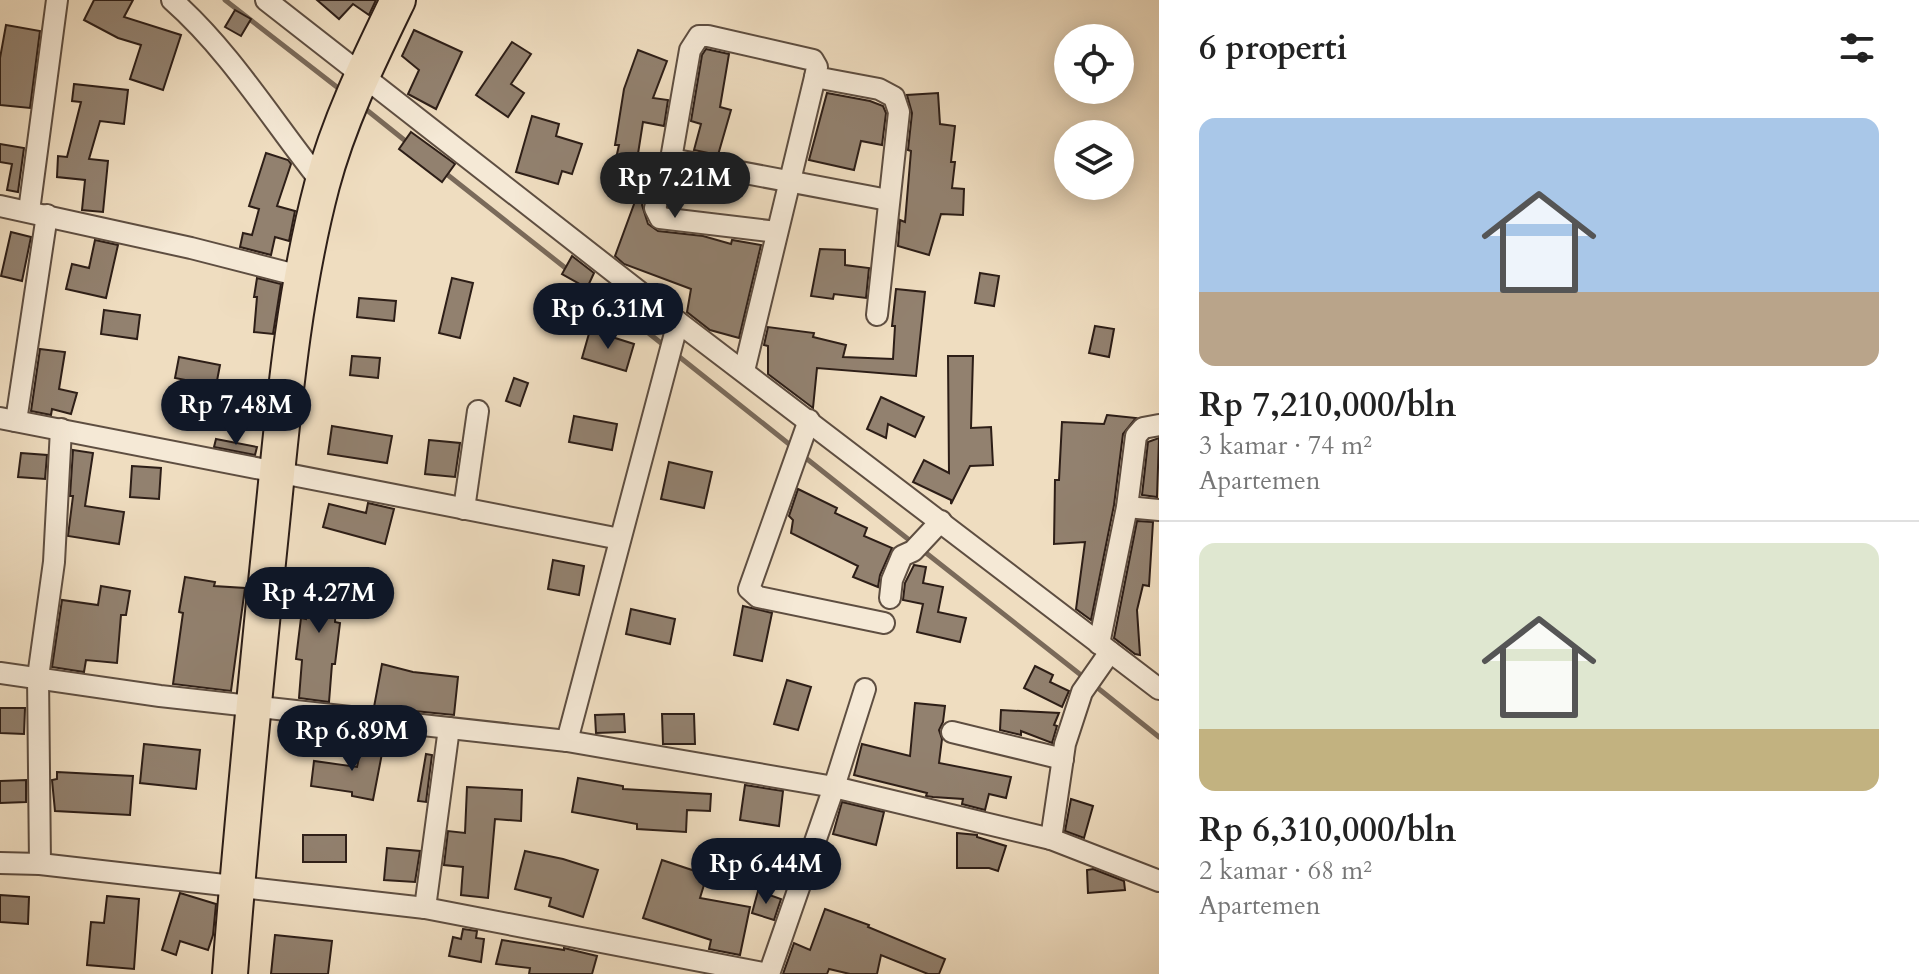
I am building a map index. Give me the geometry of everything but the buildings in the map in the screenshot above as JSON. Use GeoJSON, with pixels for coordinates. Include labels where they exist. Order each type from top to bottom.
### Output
{"type":"FeatureCollection","features":[{"type":"Feature","properties":{"kind":"highway"},"geometry":{"type":"LineString","coordinates":[[230,974],[253,706],[300,276],[322,183],[355,91],[398,0]]}},
{"type":"Feature","properties":{"kind":"street"},"geometry":{"type":"LineString","coordinates":[[57,0],[38,213],[8,420],[620,539]]}},
{"type":"Feature","properties":{"kind":"street"},"geometry":{"type":"LineString","coordinates":[[172,0],[217,47],[260,99],[322,183]]}},
{"type":"Feature","properties":{"kind":"street"},"geometry":{"type":"LineString","coordinates":[[266,0],[355,91],[744,371],[809,420],[935,527],[1159,689]]}},
{"type":"Feature","properties":{"kind":"street"},"geometry":{"type":"LineString","coordinates":[[744,371],[817,67],[813,60],[699,36],[690,50],[671,159],[655,208],[658,217],[777,232]]}},
{"type":"Feature","properties":{"kind":"street"},"geometry":{"type":"LineString","coordinates":[[815,77],[879,89],[894,97],[899,112],[877,315]]}},
{"type":"Feature","properties":{"kind":"street"},"geometry":{"type":"LineString","coordinates":[[671,159],[888,200]]}},
{"type":"Feature","properties":{"kind":"street"},"geometry":{"type":"LineString","coordinates":[[0,206],[300,276]]}},
{"type":"Feature","properties":{"kind":"street"},"geometry":{"type":"LineString","coordinates":[[567,741],[678,322]]}},
{"type":"Feature","properties":{"kind":"street"},"geometry":{"type":"LineString","coordinates":[[464,509],[478,411]]}},
{"type":"Feature","properties":{"kind":"street"},"geometry":{"type":"LineString","coordinates":[[809,420],[749,589],[758,597],[884,623]]}},
{"type":"Feature","properties":{"kind":"street"},"geometry":{"type":"LineString","coordinates":[[1051,839],[1065,744],[1082,692],[1095,673],[1105,648],[1136,436],[1143,428],[1159,425]]}},
{"type":"Feature","properties":{"kind":"street"},"geometry":{"type":"LineString","coordinates":[[40,864],[38,677],[54,562],[61,429]]}},
{"type":"Feature","properties":{"kind":"street"},"geometry":{"type":"LineString","coordinates":[[1127,507],[1159,510]]}},
{"type":"Feature","properties":{"kind":"street"},"geometry":{"type":"LineString","coordinates":[[890,598],[892,580],[902,556],[913,551],[935,527]]}},
{"type":"Feature","properties":{"kind":"street"},"geometry":{"type":"LineString","coordinates":[[0,673],[253,706],[567,741],[834,787],[1051,839],[1159,881]]}},
{"type":"Feature","properties":{"kind":"street"},"geometry":{"type":"LineString","coordinates":[[0,863],[40,864],[425,908],[769,974],[865,689]]}},
{"type":"Feature","properties":{"kind":"street"},"geometry":{"type":"LineString","coordinates":[[425,908],[449,728]]}},
{"type":"Feature","properties":{"kind":"street"},"geometry":{"type":"LineString","coordinates":[[952,732],[1063,759]]}},
{"type":"Feature","properties":{"kind":"waterway"},"geometry":{"type":"LineString","coordinates":[[225,0],[342,91]]}},
{"type":"Feature","properties":{"kind":"waterway"},"geometry":{"type":"LineString","coordinates":[[363,107],[408,143]]}},
{"type":"Feature","properties":{"kind":"waterway"},"geometry":{"type":"LineString","coordinates":[[444,172],[568,270]]}},
{"type":"Feature","properties":{"kind":"waterway"},"geometry":{"type":"LineString","coordinates":[[586,283],[666,347]]}},
{"type":"Feature","properties":{"kind":"waterway"},"geometry":{"type":"LineString","coordinates":[[677,355],[794,448]]}},
{"type":"Feature","properties":{"kind":"waterway"},"geometry":{"type":"LineString","coordinates":[[802,455],[913,543]]}},
{"type":"Feature","properties":{"kind":"waterway"},"geometry":{"type":"LineString","coordinates":[[921,549],[1086,679]]}},
{"type":"Feature","properties":{"kind":"waterway"},"geometry":{"type":"LineString","coordinates":[[1094,685],[1159,737]]}}]}
